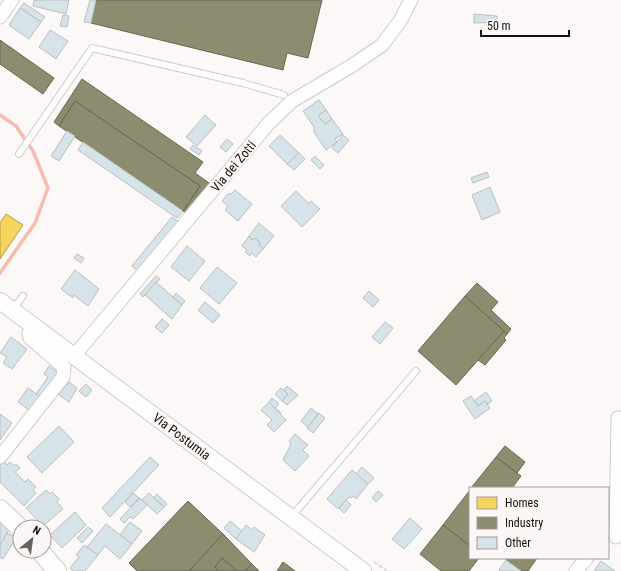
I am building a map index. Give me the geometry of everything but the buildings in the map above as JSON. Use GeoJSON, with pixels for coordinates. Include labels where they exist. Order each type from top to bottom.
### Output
{"type":"FeatureCollection","features":[{"type":"Feature","properties":{"kind":"main road"},"geometry":{"type":"LineString","coordinates":[[0,509],[12,520]]}},
{"type":"Feature","properties":{"kind":"main road"},"geometry":{"type":"LineString","coordinates":[[47,559],[57,571]]}},
{"type":"Feature","properties":{"kind":"street"},"geometry":{"type":"LineString","coordinates":[[0,17],[12,0]]}},
{"type":"Feature","properties":{"kind":"street","name":"Via dei Zotti"},"geometry":{"type":"LineString","coordinates":[[74,356],[268,124],[292,101],[354,65],[382,45],[400,21],[411,0]]}},
{"type":"Feature","properties":{"kind":"street","name":"Via Postumia"},"geometry":{"type":"LineString","coordinates":[[6,305],[363,571]]}},
{"type":"Feature","properties":{"kind":"street"},"geometry":{"type":"LineString","coordinates":[[0,457],[63,377],[64,366],[30,338],[29,333],[33,325]]}},
{"type":"Feature","properties":{"kind":"street"},"geometry":{"type":"LineString","coordinates":[[615,537],[618,418]]}},
{"type":"Feature","properties":{"kind":"street"},"geometry":{"type":"LineString","coordinates":[[576,571],[586,559]]}},
{"type":"Feature","properties":{"kind":"lane"},"geometry":{"type":"LineString","coordinates":[[19,154],[92,48],[243,83],[284,95]]}},
{"type":"Feature","properties":{"kind":"lane"},"geometry":{"type":"LineString","coordinates":[[6,305],[23,296]]}},
{"type":"Feature","properties":{"kind":"lane"},"geometry":{"type":"LineString","coordinates":[[291,518],[416,371]]}},
{"type":"Feature","properties":{"kind":"waterway"},"geometry":{"type":"LineString","coordinates":[[0,115],[16,126],[33,151],[48,188],[35,223],[0,273]]}}]}
